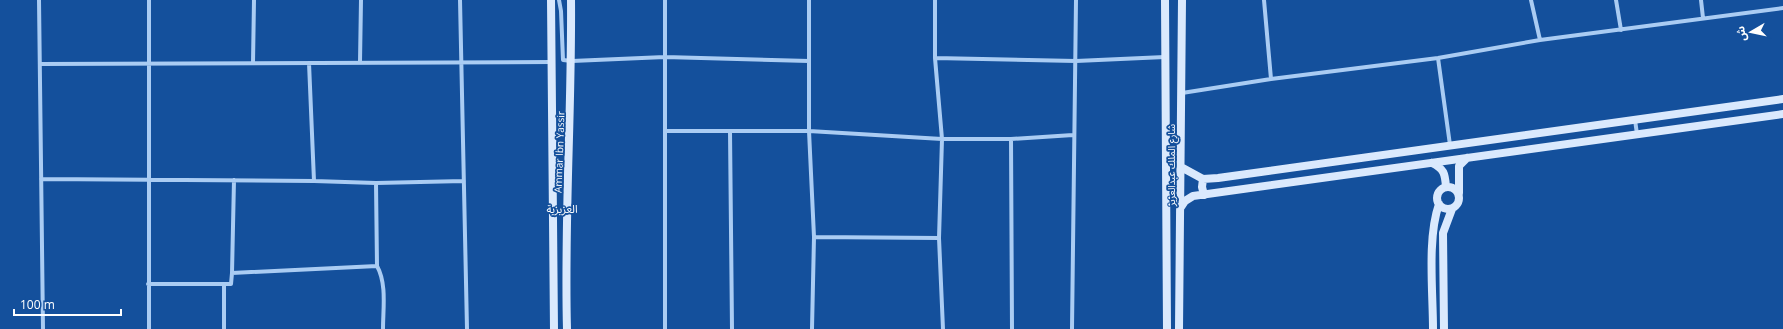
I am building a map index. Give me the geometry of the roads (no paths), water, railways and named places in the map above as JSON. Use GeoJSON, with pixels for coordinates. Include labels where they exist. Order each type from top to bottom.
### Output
{"type":"FeatureCollection","features":[{"type":"Feature","properties":{"kind":"street"},"geometry":{"type":"LineString","coordinates":[[39,0],[43,329]]}},
{"type":"Feature","properties":{"kind":"street"},"geometry":{"type":"LineString","coordinates":[[149,0],[149,329]]}},
{"type":"Feature","properties":{"kind":"street"},"geometry":{"type":"LineString","coordinates":[[253,63],[254,0]]}},
{"type":"Feature","properties":{"kind":"street"},"geometry":{"type":"LineString","coordinates":[[360,62],[361,0]]}},
{"type":"Feature","properties":{"kind":"street"},"geometry":{"type":"LineString","coordinates":[[460,0],[467,329]]}},
{"type":"Feature","properties":{"kind":"street","name":"Ammar Ibn Yassir"},"geometry":{"type":"LineString","coordinates":[[551,0],[554,218],[552,268],[554,329]]}},
{"type":"Feature","properties":{"kind":"street"},"geometry":{"type":"LineString","coordinates":[[559,0],[561,11],[563,60],[572,61],[665,57],[809,60]]}},
{"type":"Feature","properties":{"kind":"street","name":"Ammar Ibn Yassir"},"geometry":{"type":"LineString","coordinates":[[567,329],[567,222],[572,61],[571,0]]}},
{"type":"Feature","properties":{"kind":"street"},"geometry":{"type":"LineString","coordinates":[[665,0],[665,329]]}},
{"type":"Feature","properties":{"kind":"street"},"geometry":{"type":"LineString","coordinates":[[809,0],[809,131],[814,237],[812,329]]}},
{"type":"Feature","properties":{"kind":"street"},"geometry":{"type":"LineString","coordinates":[[935,0],[935,58],[942,138],[939,238],[943,329]]}},
{"type":"Feature","properties":{"kind":"street"},"geometry":{"type":"LineString","coordinates":[[1072,329],[1076,0]]}},
{"type":"Feature","properties":{"kind":"street","name":"شارع الملك عبدالعزيز"},"geometry":{"type":"LineString","coordinates":[[1166,0],[1167,329]]}},
{"type":"Feature","properties":{"kind":"street","name":"شارع الملك عبدالعزيز"},"geometry":{"type":"LineString","coordinates":[[1179,329],[1182,0]]}},
{"type":"Feature","properties":{"kind":"street"},"geometry":{"type":"LineString","coordinates":[[1264,0],[1271,79]]}},
{"type":"Feature","properties":{"kind":"street"},"geometry":{"type":"LineString","coordinates":[[1531,0],[1540,40]]}},
{"type":"Feature","properties":{"kind":"street"},"geometry":{"type":"LineString","coordinates":[[1616,0],[1621,30]]}},
{"type":"Feature","properties":{"kind":"street"},"geometry":{"type":"LineString","coordinates":[[1701,0],[1703,18]]}},
{"type":"Feature","properties":{"kind":"street"},"geometry":{"type":"LineString","coordinates":[[1182,92],[1438,58],[1540,40],[1783,8]]}},
{"type":"Feature","properties":{"kind":"street"},"geometry":{"type":"LineString","coordinates":[[935,58],[1076,61],[1165,57]]}},
{"type":"Feature","properties":{"kind":"street"},"geometry":{"type":"LineString","coordinates":[[1438,58],[1450,145]]}},
{"type":"Feature","properties":{"kind":"street"},"geometry":{"type":"LineString","coordinates":[[40,64],[552,62]]}},
{"type":"Feature","properties":{"kind":"street"},"geometry":{"type":"LineString","coordinates":[[308,63],[314,181]]}},
{"type":"Feature","properties":{"kind":"street"},"geometry":{"type":"LineString","coordinates":[[1180,167],[1203,179],[1295,168],[1783,99]]}},
{"type":"Feature","properties":{"kind":"street"},"geometry":{"type":"LineString","coordinates":[[1181,207],[1190,197],[1783,114]]}},
{"type":"Feature","properties":{"kind":"street"},"geometry":{"type":"LineString","coordinates":[[1635,120],[1637,135]]}},
{"type":"Feature","properties":{"kind":"street"},"geometry":{"type":"LineString","coordinates":[[665,131],[809,131],[942,138],[1010,139],[1074,135]]}},
{"type":"Feature","properties":{"kind":"street"},"geometry":{"type":"LineString","coordinates":[[730,131],[732,329]]}},
{"type":"Feature","properties":{"kind":"street"},"geometry":{"type":"LineString","coordinates":[[1010,139],[1012,329]]}},
{"type":"Feature","properties":{"kind":"street"},"geometry":{"type":"LineString","coordinates":[[1444,329],[1443,233],[1452,209],[1459,202],[1459,166],[1467,158]]}},
{"type":"Feature","properties":{"kind":"street"},"geometry":{"type":"LineString","coordinates":[[1432,163],[1440,167],[1444,172],[1446,187]]}},
{"type":"Feature","properties":{"kind":"street"},"geometry":{"type":"LineString","coordinates":[[1203,179],[1202,187],[1204,195]]}},
{"type":"Feature","properties":{"kind":"street"},"geometry":{"type":"LineString","coordinates":[[41,180],[234,180],[376,183],[464,181]]}},
{"type":"Feature","properties":{"kind":"street"},"geometry":{"type":"LineString","coordinates":[[148,284],[231,284],[234,180]]}},
{"type":"Feature","properties":{"kind":"street"},"geometry":{"type":"LineString","coordinates":[[376,183],[377,266],[383,285],[383,329]]}},
{"type":"Feature","properties":{"kind":"street"},"geometry":{"type":"LineString","coordinates":[[1452,209],[1445,209],[1439,204],[1437,198],[1438,194],[1440,190],[1446,187],[1452,187],[1459,193]]}},
{"type":"Feature","properties":{"kind":"street"},"geometry":{"type":"LineString","coordinates":[[1433,329],[1433,233],[1439,204]]}},
{"type":"Feature","properties":{"kind":"street"},"geometry":{"type":"LineString","coordinates":[[814,237],[939,238]]}},
{"type":"Feature","properties":{"kind":"street"},"geometry":{"type":"LineString","coordinates":[[232,273],[377,266]]}},
{"type":"Feature","properties":{"kind":"street"},"geometry":{"type":"LineString","coordinates":[[224,284],[224,329]]}},
{"type":"Feature","properties":{"kind":"district","name":"العزيزية"},"geometry":{"type":"Point","coordinates":[562,209]}}]}
